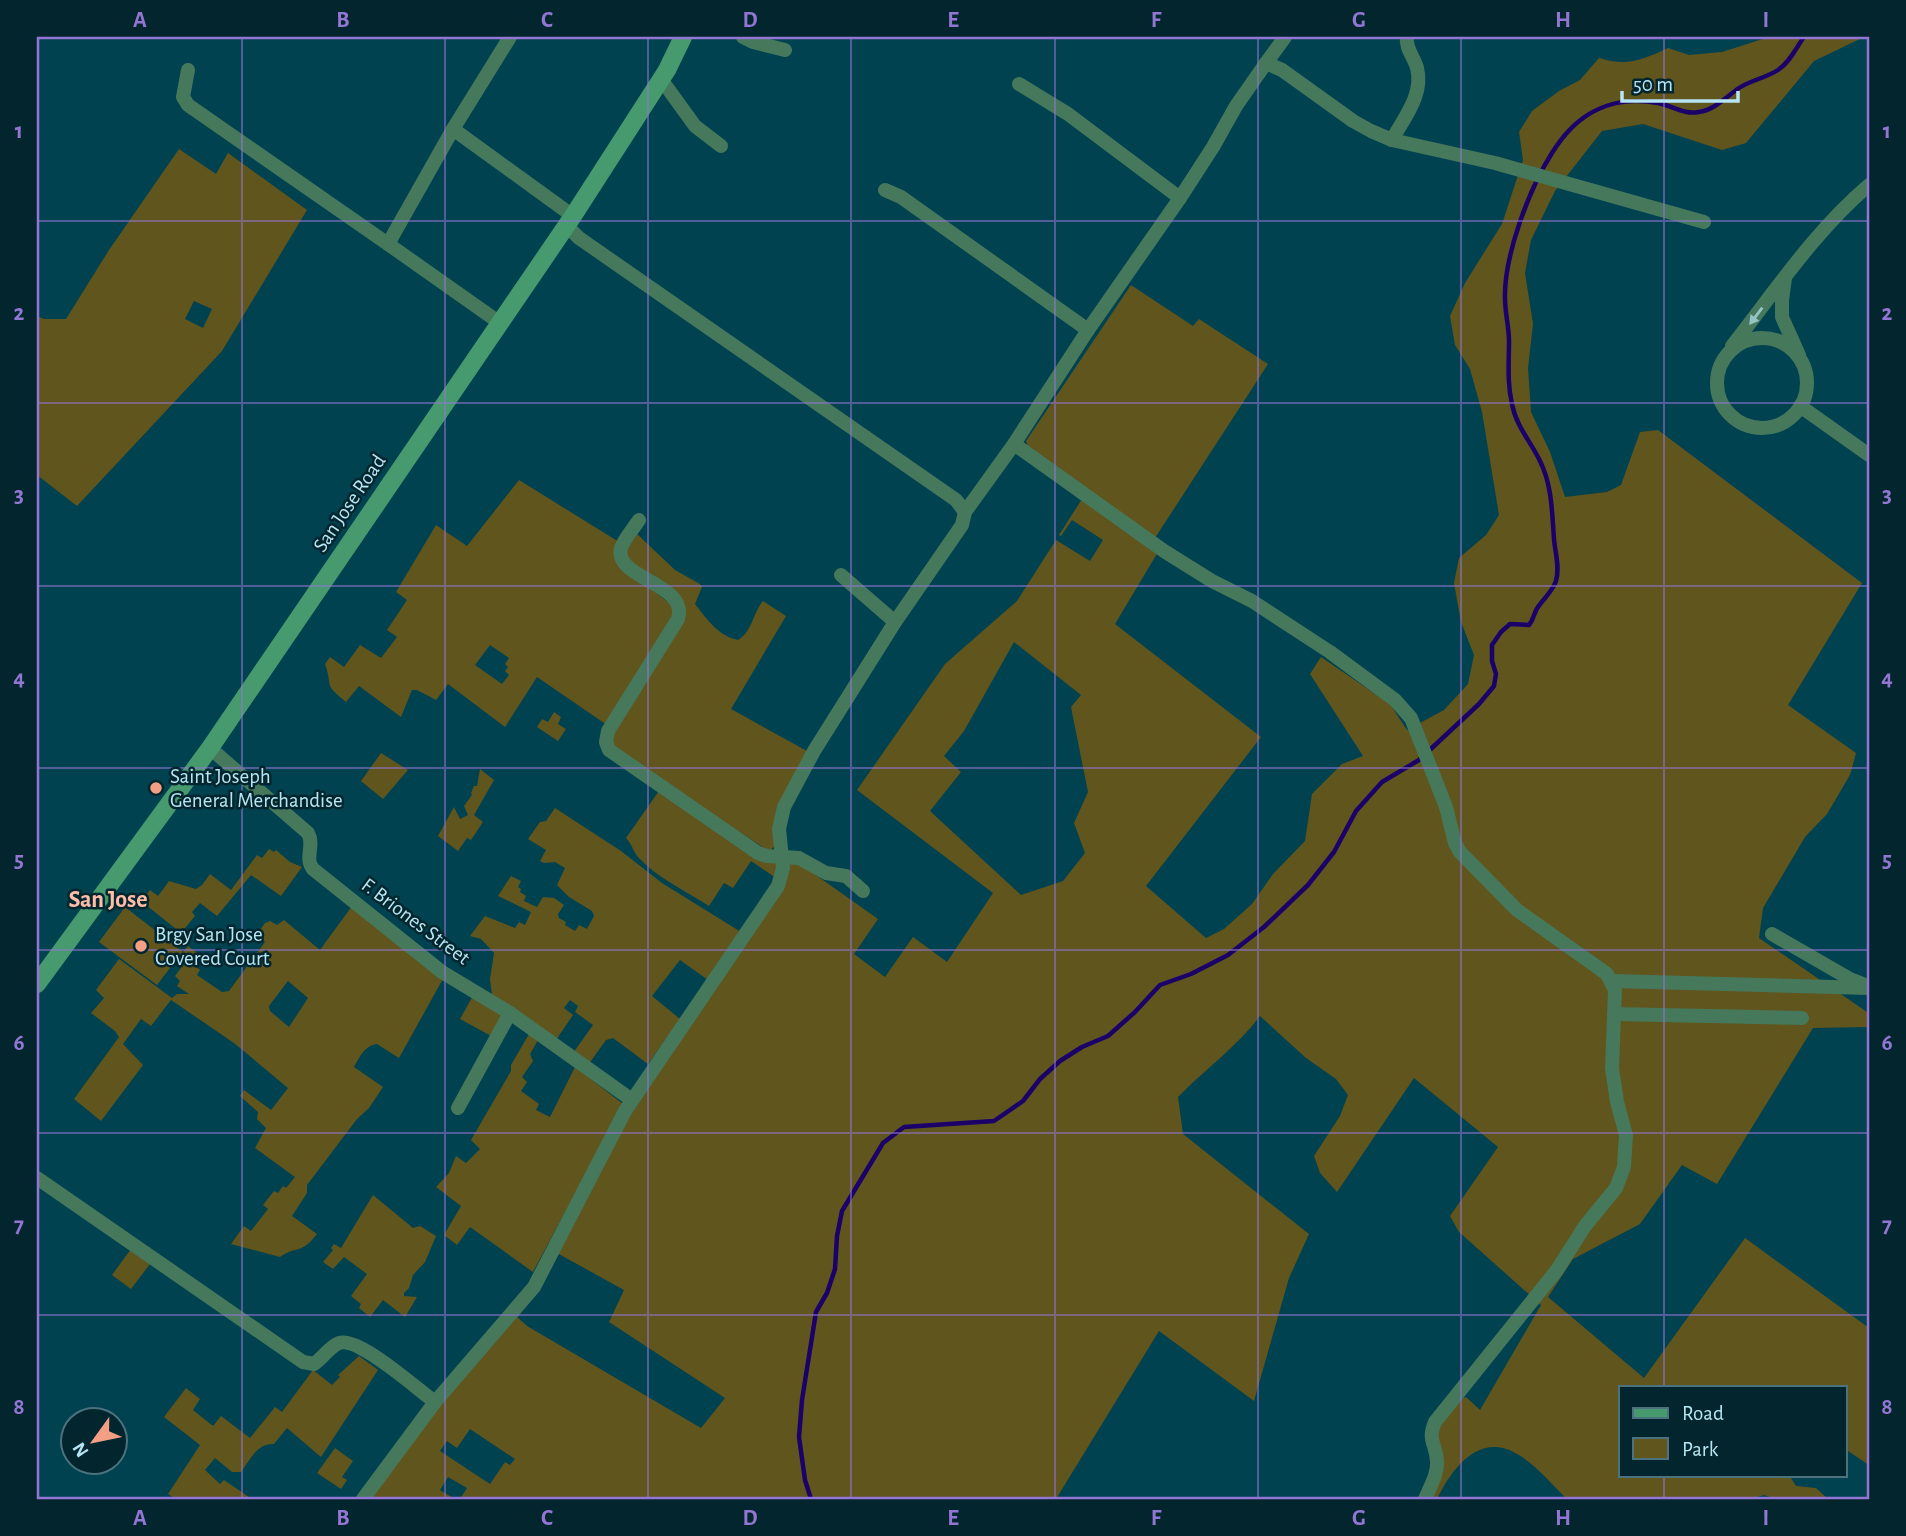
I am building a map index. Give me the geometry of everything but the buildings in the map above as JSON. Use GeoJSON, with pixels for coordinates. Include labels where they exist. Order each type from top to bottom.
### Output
{"type":"FeatureCollection","features":[{"type":"Feature","properties":{"kind":"street"},"geometry":{"type":"LineString","coordinates":[[387,244],[510,37]]}},
{"type":"Feature","properties":{"kind":"street","name":"San Jose Road"},"geometry":{"type":"LineString","coordinates":[[37,984],[210,748],[570,221],[662,79],[683,37]]}},
{"type":"Feature","properties":{"kind":"street"},"geometry":{"type":"LineString","coordinates":[[743,37],[785,50]]}},
{"type":"Feature","properties":{"kind":"street"},"geometry":{"type":"LineString","coordinates":[[363,1499],[435,1402],[534,1287],[632,1100],[778,886],[783,868],[779,829],[784,807],[814,751],[895,622],[962,525],[965,512],[1180,198],[1236,106],[1285,37]]}},
{"type":"Feature","properties":{"kind":"street"},"geometry":{"type":"LineString","coordinates":[[1392,139],[1418,92],[1419,78],[1407,46],[1407,37]]}},
{"type":"Feature","properties":{"kind":"street"},"geometry":{"type":"LineString","coordinates":[[1266,63],[1301,83],[1362,126],[1392,139],[1495,163],[1704,222]]}},
{"type":"Feature","properties":{"kind":"street"},"geometry":{"type":"LineString","coordinates":[[188,70],[183,97],[188,105],[500,323]]}},
{"type":"Feature","properties":{"kind":"street"},"geometry":{"type":"LineString","coordinates":[[662,79],[695,126],[721,146]]}},
{"type":"Feature","properties":{"kind":"street"},"geometry":{"type":"LineString","coordinates":[[1019,84],[1068,114],[1180,198]]}},
{"type":"Feature","properties":{"kind":"street"},"geometry":{"type":"LineString","coordinates":[[453,129],[570,221],[579,238],[956,500],[965,512]]}},
{"type":"Feature","properties":{"kind":"street"},"geometry":{"type":"LineString","coordinates":[[1785,276],[1782,317],[1796,345],[1807,386],[1800,406],[1788,421],[1761,429],[1734,419],[1725,409],[1718,389],[1719,368],[1785,276],[1842,208],[1869,185]]}},
{"type":"Feature","properties":{"kind":"street"},"geometry":{"type":"LineString","coordinates":[[885,190],[901,197],[1088,330]]}},
{"type":"Feature","properties":{"kind":"street"},"geometry":{"type":"LineString","coordinates":[[1726,356],[1737,345],[1765,338],[1780,342],[1791,349],[1800,360]]}},
{"type":"Feature","properties":{"kind":"street"},"geometry":{"type":"LineString","coordinates":[[1800,406],[1869,454]]}},
{"type":"Feature","properties":{"kind":"street"},"geometry":{"type":"LineString","coordinates":[[1014,444],[1164,551],[1212,581],[1252,601],[1330,652],[1395,700],[1411,718],[1450,817],[1455,843],[1460,852],[1517,910],[1613,981],[1615,990],[1612,1068],[1626,1135],[1624,1167],[1616,1188],[1585,1226],[1557,1270],[1434,1422],[1430,1433],[1436,1453],[1437,1470],[1425,1499]]}},
{"type":"Feature","properties":{"kind":"street"},"geometry":{"type":"LineString","coordinates":[[639,520],[622,547],[621,556],[629,567],[674,597],[680,615],[608,731],[607,746],[615,756],[758,853],[799,858],[826,873],[846,876],[863,891]]}},
{"type":"Feature","properties":{"kind":"street"},"geometry":{"type":"LineString","coordinates":[[841,575],[895,622]]}},
{"type":"Feature","properties":{"kind":"street","name":"F. Briones Street"},"geometry":{"type":"LineString","coordinates":[[210,748],[307,834],[311,842],[308,860],[313,869],[442,972],[510,1013],[632,1100]]}},
{"type":"Feature","properties":{"kind":"street"},"geometry":{"type":"LineString","coordinates":[[1772,934],[1869,987]]}},
{"type":"Feature","properties":{"kind":"street"},"geometry":{"type":"LineString","coordinates":[[1613,981],[1869,987]]}},
{"type":"Feature","properties":{"kind":"street"},"geometry":{"type":"LineString","coordinates":[[458,1108],[510,1013]]}},
{"type":"Feature","properties":{"kind":"street"},"geometry":{"type":"LineString","coordinates":[[1614,1014],[1802,1018]]}},
{"type":"Feature","properties":{"kind":"street"},"geometry":{"type":"LineString","coordinates":[[37,1178],[303,1362],[314,1364],[339,1343],[351,1343],[368,1352],[435,1402]]}},
{"type":"Feature","properties":{"kind":"green space"},"geometry":{"type":"Polygon","coordinates":[[[1769,37],[1864,37],[1814,61],[1746,143],[1722,150],[1643,124],[1602,131],[1555,191],[1531,240],[1525,273],[1533,324],[1528,368],[1531,412],[1550,452],[1565,497],[1607,492],[1621,485],[1640,432],[1658,430],[1862,583],[1788,705],[1856,753],[1850,775],[1827,814],[1805,837],[1763,908],[1759,938],[1867,1012],[1869,1027],[1813,1028],[1717,1184],[1682,1165],[1640,1224],[1573,1259],[1548,1297],[1644,1378],[1745,1238],[1869,1328],[1869,1465],[1846,1450],[1846,1386],[1619,1386],[1619,1476],[1790,1476],[1796,1486],[1816,1488],[1828,1499],[1776,1499],[1764,1495],[1750,1499],[1567,1499],[1526,1459],[1505,1448],[1492,1447],[1469,1456],[1459,1465],[1437,1499],[1431,1499],[1443,1464],[1443,1453],[1434,1436],[1442,1419],[1450,1407],[1466,1397],[1480,1410],[1541,1305],[1459,1232],[1450,1216],[1498,1147],[1414,1078],[1337,1192],[1320,1173],[1314,1156],[1340,1116],[1348,1095],[1336,1079],[1306,1058],[1260,1016],[1241,1038],[1178,1097],[1183,1134],[1309,1234],[1289,1278],[1254,1401],[1159,1331],[1056,1499],[460,1499],[467,1488],[448,1477],[440,1490],[455,1499],[370,1499],[429,1417],[517,1317],[527,1326],[701,1428],[725,1398],[609,1322],[624,1290],[557,1253],[626,1120],[789,864],[796,861],[878,919],[854,954],[885,977],[913,937],[947,962],[993,893],[857,790],[945,664],[1017,601],[1056,540],[1090,561],[1103,540],[1072,520],[1061,536],[1059,535],[1082,499],[1158,552],[1115,624],[1261,737],[1146,886],[1206,938],[1224,929],[1252,904],[1273,874],[1305,841],[1312,794],[1342,764],[1363,756],[1310,674],[1321,657],[1390,704],[1407,730],[1444,710],[1468,684],[1474,655],[1461,622],[1454,583],[1459,558],[1486,535],[1499,515],[1482,412],[1470,369],[1455,345],[1450,316],[1465,283],[1502,224],[1523,160],[1519,132],[1532,111],[1559,91],[1580,80],[1599,58],[1618,62],[1634,61],[1668,48],[1689,55],[1722,52],[1769,37]],[[1014,642],[964,731],[944,756],[961,772],[930,811],[1021,895],[1063,881],[1085,853],[1074,823],[1088,792],[1071,707],[1081,695],[1014,642]],[[470,1429],[457,1448],[447,1441],[440,1451],[490,1484],[505,1462],[510,1465],[515,1459],[470,1429]]]}},
{"type":"Feature","properties":{"kind":"green space"},"geometry":{"type":"Polygon","coordinates":[[[179,149],[216,174],[228,153],[307,210],[222,351],[77,506],[37,475],[37,316],[44,319],[66,319],[109,250],[179,149]],[[194,301],[185,319],[203,328],[212,309],[194,301]]]}},
{"type":"Feature","properties":{"kind":"green space"},"geometry":{"type":"Polygon","coordinates":[[[1131,285],[1193,326],[1199,319],[1268,364],[1155,538],[1028,446],[1026,441],[1131,285]]]}},
{"type":"Feature","properties":{"kind":"green space"},"geometry":{"type":"Polygon","coordinates":[[[519,480],[619,542],[632,574],[669,603],[674,613],[607,725],[537,677],[505,727],[448,684],[436,700],[412,690],[401,717],[359,686],[346,702],[331,688],[325,664],[330,657],[344,667],[360,645],[381,658],[397,637],[387,630],[407,600],[396,592],[436,525],[467,546],[519,480]],[[490,645],[475,665],[502,684],[509,675],[505,671],[508,667],[505,664],[509,658],[490,645]]]}},
{"type":"Feature","properties":{"kind":"green space"},"geometry":{"type":"Polygon","coordinates":[[[635,532],[675,570],[700,584],[702,587],[695,604],[725,635],[738,640],[743,637],[763,601],[786,616],[731,709],[807,751],[775,846],[769,851],[616,754],[610,738],[684,616],[625,556],[635,532]]]}},
{"type":"Feature","properties":{"kind":"green space"},"geometry":{"type":"Polygon","coordinates":[[[554,712],[561,717],[558,724],[566,729],[558,741],[537,727],[542,719],[548,722],[554,712]]]}},
{"type":"Feature","properties":{"kind":"green space"},"geometry":{"type":"Polygon","coordinates":[[[381,753],[408,770],[383,799],[361,781],[381,753]]]}},
{"type":"Feature","properties":{"kind":"green space"},"geometry":{"type":"Polygon","coordinates":[[[480,769],[494,780],[474,815],[483,822],[471,840],[467,838],[458,851],[438,836],[454,807],[460,819],[468,815],[464,806],[472,795],[474,786],[477,786],[480,769]]]}},
{"type":"Feature","properties":{"kind":"green space"},"geometry":{"type":"Polygon","coordinates":[[[661,788],[773,861],[779,867],[776,878],[751,861],[733,888],[724,883],[709,906],[654,871],[638,857],[626,838],[661,788]]]}},
{"type":"Feature","properties":{"kind":"green space"},"geometry":{"type":"Polygon","coordinates":[[[555,808],[621,851],[662,883],[741,932],[708,980],[680,960],[652,996],[680,1019],[648,1064],[613,1038],[606,1040],[588,1065],[573,1053],[593,1025],[575,1012],[578,1006],[570,1000],[564,1008],[573,1015],[556,1040],[492,995],[490,979],[494,953],[481,939],[470,936],[485,916],[515,928],[519,922],[525,925],[531,912],[498,896],[511,876],[521,881],[518,887],[526,896],[524,901],[537,907],[543,897],[554,898],[564,905],[558,914],[559,918],[566,922],[565,925],[575,931],[579,925],[587,929],[594,916],[592,911],[569,897],[557,885],[565,868],[555,862],[540,861],[546,850],[528,839],[540,822],[546,821],[555,808]]]}},
{"type":"Feature","properties":{"kind":"green space"},"geometry":{"type":"Polygon","coordinates":[[[269,849],[274,852],[276,850],[290,862],[302,867],[281,896],[251,875],[217,916],[200,903],[192,912],[195,916],[181,933],[141,901],[150,890],[158,896],[169,881],[196,889],[210,874],[231,890],[257,855],[262,858],[269,849]]]}},
{"type":"Feature","properties":{"kind":"green space"},"geometry":{"type":"Polygon","coordinates":[[[352,906],[444,977],[399,1058],[377,1044],[366,1049],[358,1060],[354,1067],[383,1087],[307,1185],[307,1193],[292,1216],[317,1234],[303,1247],[280,1257],[231,1244],[244,1226],[251,1231],[268,1209],[263,1205],[274,1191],[278,1193],[283,1186],[286,1188],[295,1177],[255,1148],[266,1128],[257,1119],[258,1112],[240,1096],[244,1090],[271,1110],[288,1088],[234,1043],[171,1000],[151,1026],[141,1019],[123,1044],[143,1065],[101,1121],[74,1099],[119,1037],[91,1013],[104,998],[96,990],[119,959],[172,998],[177,994],[189,994],[177,986],[180,981],[175,976],[184,964],[177,959],[157,985],[99,942],[125,907],[183,952],[188,946],[201,956],[194,965],[200,970],[197,975],[222,992],[229,991],[265,942],[257,934],[265,923],[270,921],[277,925],[284,920],[320,950],[352,906]],[[288,981],[269,1006],[270,1011],[289,1027],[308,998],[288,981]]]}},
{"type":"Feature","properties":{"kind":"green space"},"geometry":{"type":"Polygon","coordinates":[[[474,994],[503,1012],[493,1037],[460,1019],[474,994]]]}},
{"type":"Feature","properties":{"kind":"green space"},"geometry":{"type":"Polygon","coordinates":[[[529,1034],[538,1040],[530,1054],[533,1061],[522,1077],[527,1082],[521,1091],[539,1104],[536,1110],[550,1117],[575,1067],[623,1104],[533,1272],[470,1227],[457,1245],[444,1235],[461,1206],[436,1187],[449,1173],[456,1156],[466,1163],[480,1149],[471,1140],[529,1034]]]}},
{"type":"Feature","properties":{"kind":"green space"},"geometry":{"type":"Polygon","coordinates":[[[373,1195],[413,1228],[420,1226],[436,1236],[425,1262],[413,1275],[409,1288],[404,1293],[404,1296],[417,1297],[405,1317],[383,1300],[370,1317],[359,1308],[361,1304],[351,1296],[367,1274],[344,1257],[333,1269],[323,1262],[333,1250],[331,1248],[334,1244],[341,1248],[373,1195]]]}},
{"type":"Feature","properties":{"kind":"green space"},"geometry":{"type":"Polygon","coordinates":[[[131,1249],[150,1264],[131,1289],[112,1275],[131,1249]]]}},
{"type":"Feature","properties":{"kind":"green space"},"geometry":{"type":"Polygon","coordinates":[[[359,1356],[378,1370],[321,1457],[287,1428],[274,1444],[258,1449],[241,1472],[232,1472],[215,1458],[205,1470],[220,1484],[224,1480],[252,1499],[176,1499],[168,1494],[200,1445],[164,1417],[186,1388],[200,1399],[193,1410],[213,1426],[221,1416],[250,1438],[275,1407],[282,1412],[313,1370],[332,1385],[340,1377],[338,1375],[359,1356]]]}},
{"type":"Feature","properties":{"kind":"green space"},"geometry":{"type":"Polygon","coordinates":[[[335,1448],[353,1461],[342,1477],[347,1480],[341,1489],[317,1473],[335,1448]]]}},
{"type":"Feature","properties":{"kind":"waterway"},"geometry":{"type":"LineString","coordinates":[[811,1499],[805,1480],[799,1437],[816,1312],[827,1293],[835,1269],[842,1211],[883,1143],[904,1127],[994,1121],[1023,1101],[1040,1079],[1060,1061],[1082,1047],[1108,1036],[1160,985],[1191,974],[1228,955],[1264,927],[1308,885],[1334,852],[1356,811],[1382,782],[1419,760],[1479,704],[1494,686],[1496,674],[1492,661],[1492,645],[1510,624],[1529,625],[1554,585],[1557,565],[1547,480],[1540,461],[1517,420],[1510,396],[1505,298],[1513,243],[1535,185],[1552,153],[1572,127],[1584,117],[1610,104],[1641,101],[1694,113],[1710,109],[1744,85],[1782,67],[1804,37]]}},
{"type":"Feature","properties":{"kind":"place","name":"Saint Joseph General Merchandise"},"geometry":{"type":"Point","coordinates":[156,788]}},
{"type":"Feature","properties":{"kind":"place","name":"Brgy San Jose Covered Court"},"geometry":{"type":"Point","coordinates":[141,946]}},
{"type":"Feature","properties":{"kind":"district","name":"San Jose"},"geometry":{"type":"Point","coordinates":[108,899]}}]}
